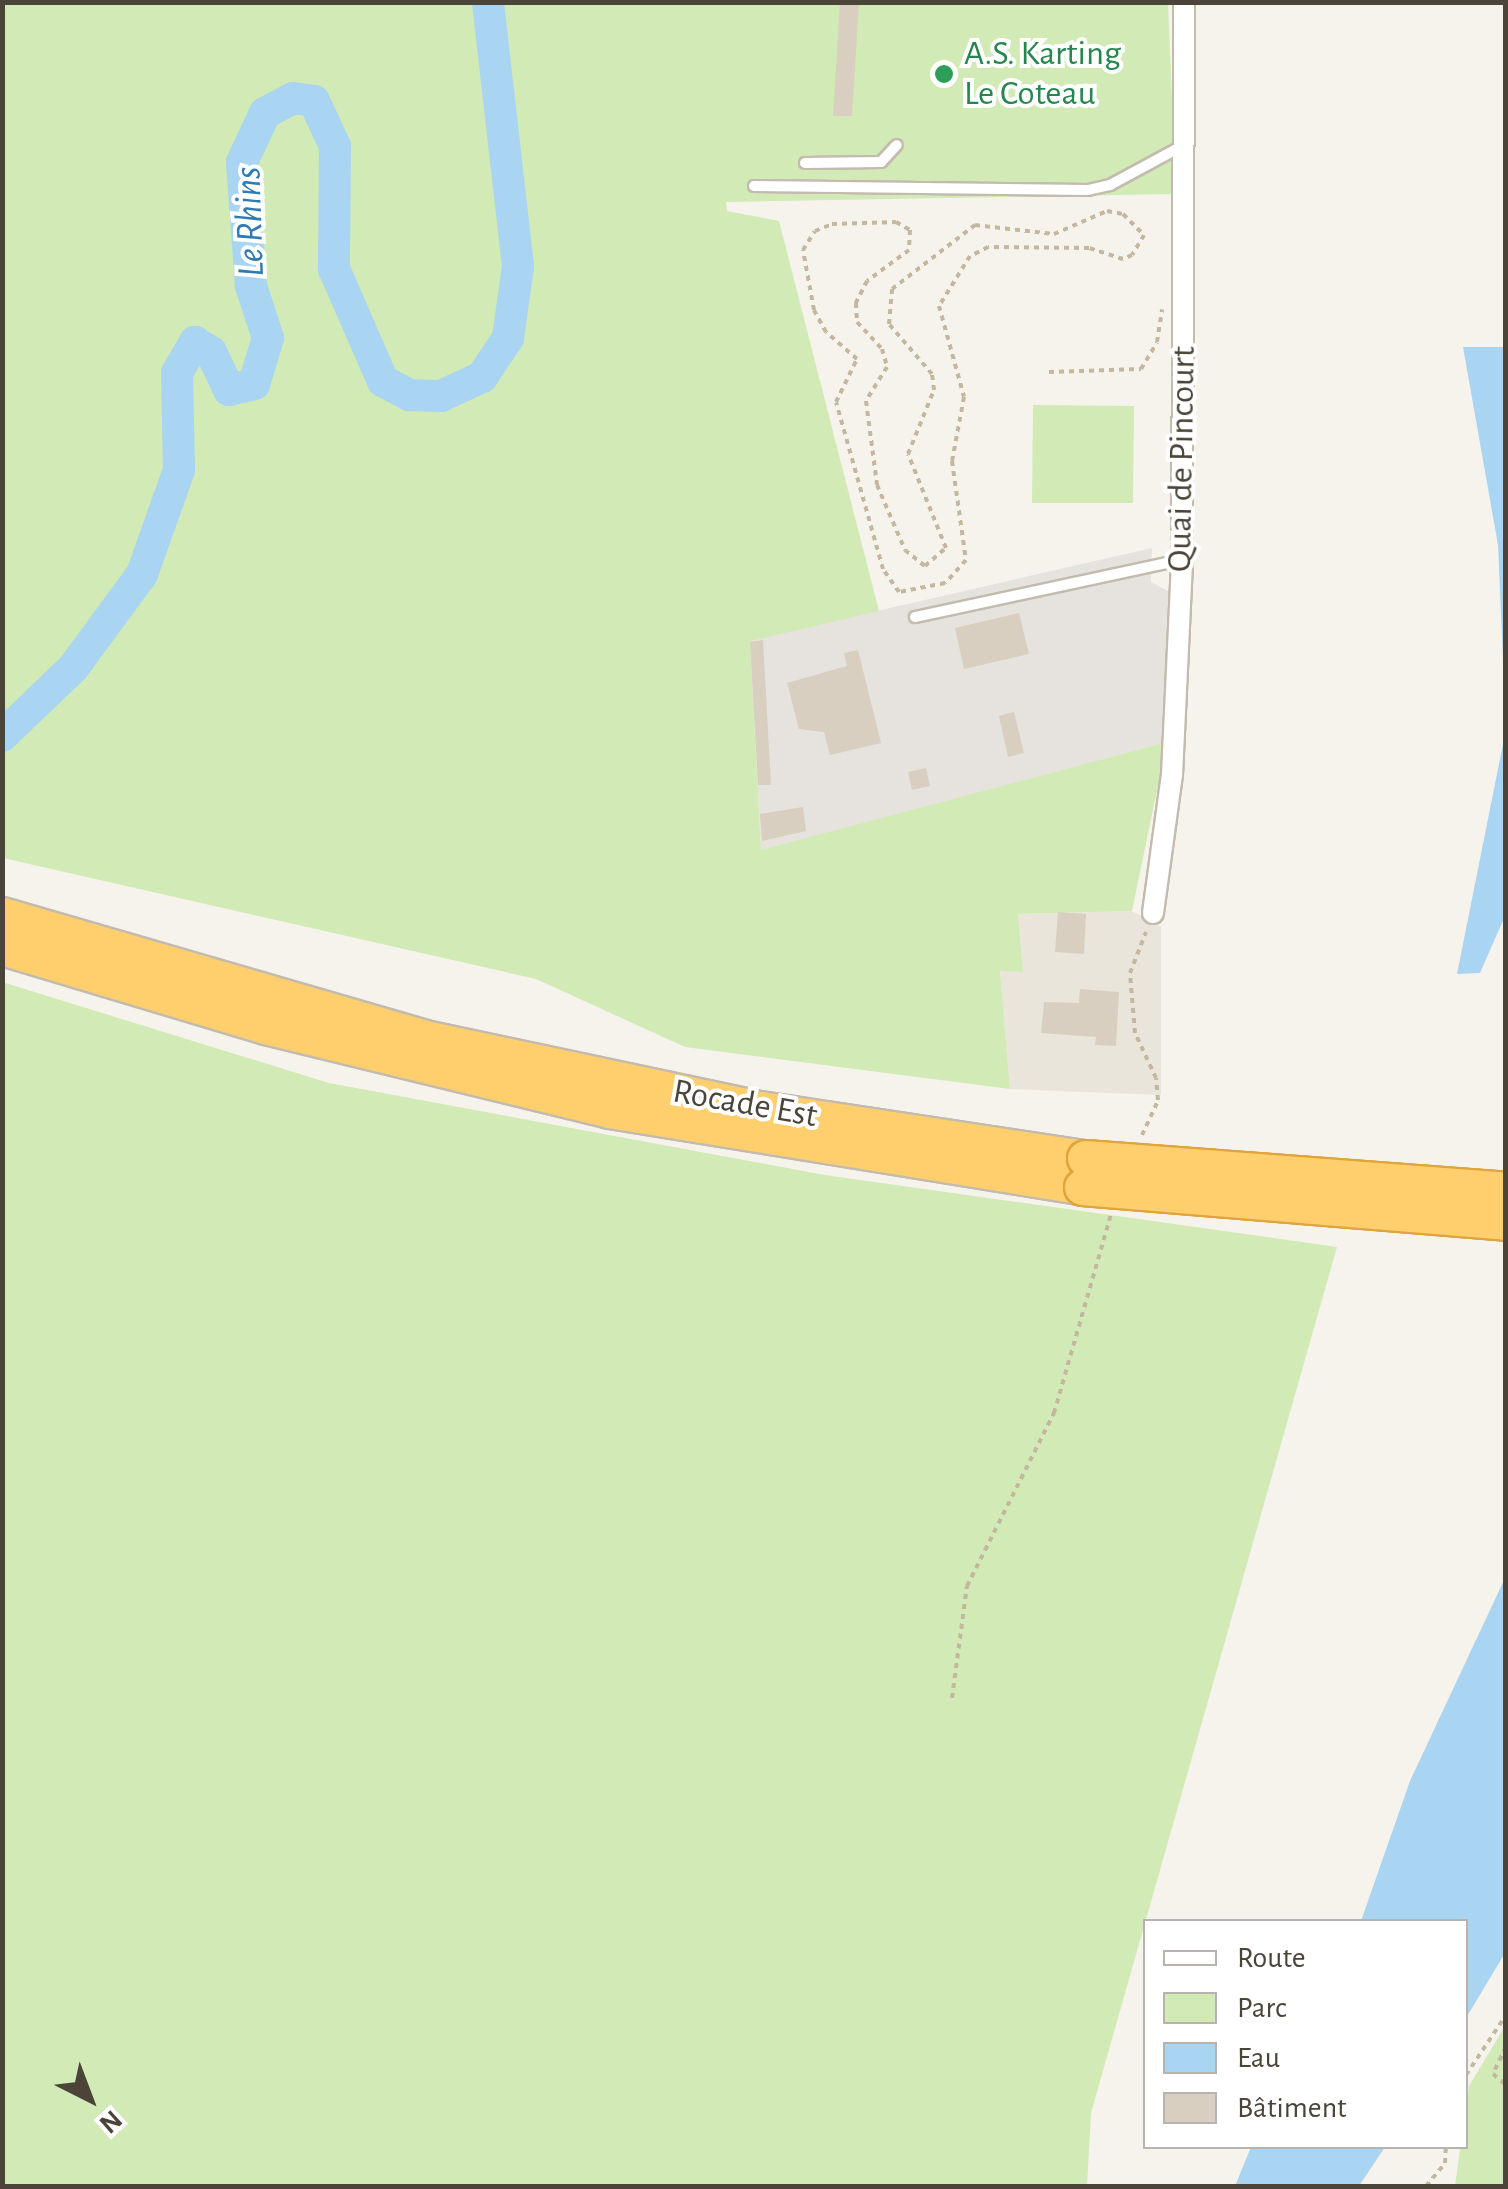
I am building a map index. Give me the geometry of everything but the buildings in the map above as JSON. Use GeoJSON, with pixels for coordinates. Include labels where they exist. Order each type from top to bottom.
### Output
{"type":"FeatureCollection","features":[{"type":"Feature","properties":{"kind":"highway","name":"Rocade Est"},"geometry":{"type":"LineString","coordinates":[[2,915],[425,1038],[1084,1172],[1506,1190]]}},
{"type":"Feature","properties":{"kind":"highway","name":"Rocade Est"},"geometry":{"type":"LineString","coordinates":[[2,946],[246,1020],[536,1094],[776,1142],[1084,1172],[1506,1222]]}},
{"type":"Feature","properties":{"kind":"street","name":"Quai de Pincourt"},"geometry":{"type":"LineString","coordinates":[[1153,913],[1172,775],[1182,560],[1184,2]]}},
{"type":"Feature","properties":{"kind":"lane"},"geometry":{"type":"LineString","coordinates":[[805,164],[881,162],[897,145]]}},
{"type":"Feature","properties":{"kind":"lane"},"geometry":{"type":"LineString","coordinates":[[754,186],[1088,190],[1110,186],[1182,146]]}},
{"type":"Feature","properties":{"kind":"lane"},"geometry":{"type":"LineString","coordinates":[[915,617],[1182,560]]}},
{"type":"Feature","properties":{"kind":"path"},"geometry":{"type":"LineString","coordinates":[[1090,214],[1123,214],[1144,235],[1132,256],[1123,260],[1089,248],[988,247],[970,256],[939,306],[964,397],[952,461],[964,539],[966,560],[945,582],[908,592],[889,586],[836,402],[858,359],[826,332],[814,310],[803,250],[814,231],[832,224],[896,222],[910,230],[909,250],[867,281],[856,303],[857,322],[882,349],[887,367],[866,401],[877,485],[905,550],[925,566],[946,548],[908,454],[934,390],[932,374],[889,324],[892,289],[975,225],[1054,234],[1090,214]]}},
{"type":"Feature","properties":{"kind":"path"},"geometry":{"type":"LineString","coordinates":[[1048,372],[1141,369],[1157,342],[1162,307]]}},
{"type":"Feature","properties":{"kind":"path"},"geometry":{"type":"LineString","coordinates":[[1142,1137],[1158,1100],[1134,1033],[1130,972],[1153,913]]}},
{"type":"Feature","properties":{"kind":"path"},"geometry":{"type":"LineString","coordinates":[[952,1698],[966,1586],[1054,1414],[1112,1208]]}},
{"type":"Feature","properties":{"kind":"path"},"geometry":{"type":"LineString","coordinates":[[1468,2072],[1506,2015]]}},
{"type":"Feature","properties":{"kind":"path"},"geometry":{"type":"LineString","coordinates":[[1506,2048],[1493,2074],[1506,2085]]}},
{"type":"Feature","properties":{"kind":"path"},"geometry":{"type":"LineString","coordinates":[[1426,2186],[1445,2164],[1446,2149]]}},
{"type":"Feature","properties":{"kind":"shaded area"},"geometry":{"type":"Polygon","coordinates":[[[1152,548],[1151,582],[1174,594],[1167,742],[761,851],[750,640],[1152,548]]]}},
{"type":"Feature","properties":{"kind":"shaded area"},"geometry":{"type":"Polygon","coordinates":[[[1132,911],[1161,927],[1161,1095],[1010,1089],[1000,970],[1023,972],[1018,914],[1132,911]]]}},
{"type":"Feature","properties":{"kind":"green space"},"geometry":{"type":"Polygon","coordinates":[[[3,3],[1168,3],[1176,194],[726,202],[727,211],[779,221],[879,611],[750,641],[761,850],[1167,742],[1132,911],[1018,914],[1023,972],[1000,971],[1010,1089],[685,1047],[536,979],[3,858],[3,3]]]}},
{"type":"Feature","properties":{"kind":"green space"},"geometry":{"type":"Polygon","coordinates":[[[1033,405],[1134,406],[1133,503],[1032,503],[1033,405]]]}},
{"type":"Feature","properties":{"kind":"green space"},"geometry":{"type":"Polygon","coordinates":[[[2,982],[329,1083],[825,1175],[1337,1247],[1091,2113],[1087,2186],[3,2186],[2,982]]]}},
{"type":"Feature","properties":{"kind":"green space"},"geometry":{"type":"Polygon","coordinates":[[[1505,2026],[1505,2186],[1455,2186],[1460,2149],[1468,2149],[1469,2086],[1505,2026]]]}},
{"type":"Feature","properties":{"kind":"water"},"geometry":{"type":"Polygon","coordinates":[[[1463,347],[1505,347],[1505,706],[1498,545],[1463,347]]]}},
{"type":"Feature","properties":{"kind":"water"},"geometry":{"type":"Polygon","coordinates":[[[1505,734],[1505,916],[1480,973],[1457,974],[1505,734]]]}},
{"type":"Feature","properties":{"kind":"water"},"geometry":{"type":"Polygon","coordinates":[[[1505,1578],[1505,1953],[1468,2015],[1468,1919],[1362,1919],[1410,1781],[1505,1578]]]}},
{"type":"Feature","properties":{"kind":"water"},"geometry":{"type":"Polygon","coordinates":[[[1250,2149],[1384,2149],[1359,2186],[1235,2186],[1250,2149]]]}},
{"type":"Feature","properties":{"kind":"waterway","name":"Le Rhins"},"geometry":{"type":"LineString","coordinates":[[2,736],[73,668],[142,574],[179,470],[177,373],[195,342],[211,352],[229,390],[254,384],[268,338],[251,286],[242,162],[265,113],[293,98],[314,101],[335,146],[334,269],[383,381],[409,395],[441,396],[482,377],[508,338],[518,266],[488,2]]}},
{"type":"Feature","properties":{"kind":"place","name":"A.S. Karting Le Coteau"},"geometry":{"type":"Point","coordinates":[944,74]}}]}
